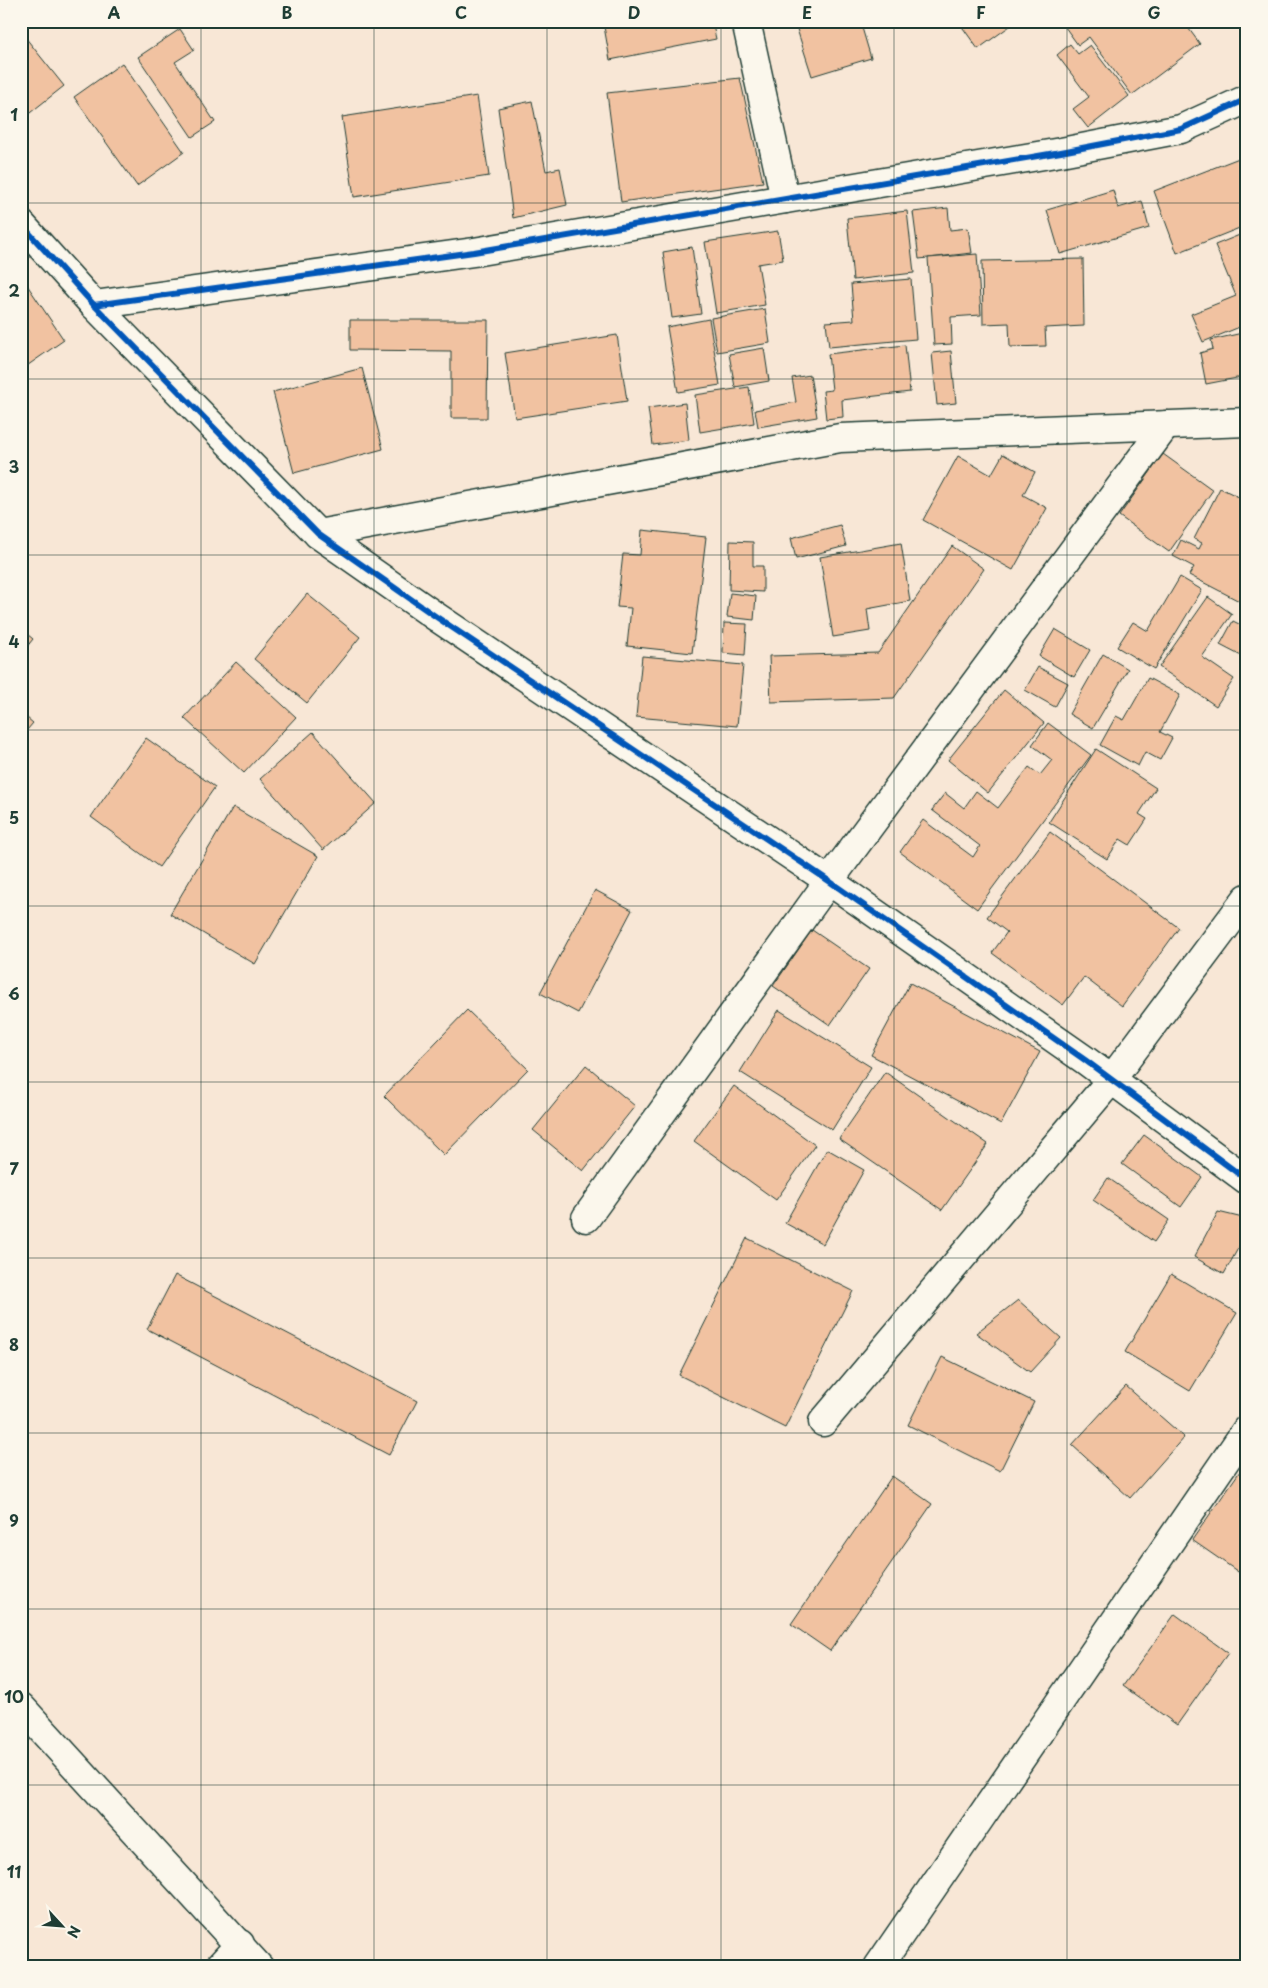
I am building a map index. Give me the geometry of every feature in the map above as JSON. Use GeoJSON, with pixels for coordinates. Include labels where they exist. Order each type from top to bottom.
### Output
{"type":"FeatureCollection","features":[{"type":"Feature","properties":{"kind":"street"},"geometry":{"type":"LineString","coordinates":[[746,21],[784,199]]}},
{"type":"Feature","properties":{"kind":"street"},"geometry":{"type":"LineString","coordinates":[[94,305],[474,252],[1061,152],[1181,129],[1247,99]]}},
{"type":"Feature","properties":{"kind":"street"},"geometry":{"type":"LineString","coordinates":[[21,224],[94,305],[318,534],[435,616],[829,881],[1111,1080],[1247,1180]]}},
{"type":"Feature","properties":{"kind":"street"},"geometry":{"type":"LineString","coordinates":[[318,534],[840,438],[1247,422]]}},
{"type":"Feature","properties":{"kind":"street"},"geometry":{"type":"LineString","coordinates":[[586,1218],[829,881],[1166,425]]}},
{"type":"Feature","properties":{"kind":"street"},"geometry":{"type":"LineString","coordinates":[[823,1422],[1111,1080],[1247,898]]}},
{"type":"Feature","properties":{"kind":"street"},"geometry":{"type":"LineString","coordinates":[[878,1967],[1247,1429]]}},
{"type":"Feature","properties":{"kind":"street"},"geometry":{"type":"LineString","coordinates":[[21,1708],[240,1944],[259,1967]]}},
{"type":"Feature","properties":{"kind":"street"},"geometry":{"type":"LineString","coordinates":[[219,1967],[240,1944]]}},
{"type":"Feature","properties":{"kind":"building"},"geometry":{"type":"Polygon","coordinates":[[[603,21],[712,21],[716,39],[610,60],[603,21]]]}},
{"type":"Feature","properties":{"kind":"building"},"geometry":{"type":"Polygon","coordinates":[[[811,21],[860,21],[871,58],[812,76],[796,26],[811,21]]]}},
{"type":"Feature","properties":{"kind":"building"},"geometry":{"type":"Polygon","coordinates":[[[958,21],[1017,21],[978,49],[958,21]]]}},
{"type":"Feature","properties":{"kind":"building"},"geometry":{"type":"Polygon","coordinates":[[[1073,21],[1183,21],[1200,44],[1132,95],[1089,37],[1078,45],[1065,27],[1073,21]]]}},
{"type":"Feature","properties":{"kind":"building"},"geometry":{"type":"Polygon","coordinates":[[[180,29],[194,50],[175,62],[215,122],[192,137],[138,57],[180,29]]]}},
{"type":"Feature","properties":{"kind":"building"},"geometry":{"type":"Polygon","coordinates":[[[21,32],[64,86],[21,120],[21,32]]]}},
{"type":"Feature","properties":{"kind":"building"},"geometry":{"type":"Polygon","coordinates":[[[1070,44],[1078,54],[1090,45],[1129,96],[1088,128],[1073,109],[1089,97],[1057,55],[1070,44]]]}},
{"type":"Feature","properties":{"kind":"building"},"geometry":{"type":"Polygon","coordinates":[[[122,63],[184,152],[137,186],[74,97],[122,63]]]}},
{"type":"Feature","properties":{"kind":"building"},"geometry":{"type":"Polygon","coordinates":[[[740,78],[763,182],[621,202],[607,93],[740,78]]]}},
{"type":"Feature","properties":{"kind":"building"},"geometry":{"type":"Polygon","coordinates":[[[477,96],[489,176],[354,197],[342,117],[477,96]]]}},
{"type":"Feature","properties":{"kind":"building"},"geometry":{"type":"Polygon","coordinates":[[[532,101],[546,171],[560,168],[567,205],[513,218],[498,108],[532,101]]]}},
{"type":"Feature","properties":{"kind":"building"},"geometry":{"type":"Polygon","coordinates":[[[1239,158],[1247,178],[1247,225],[1177,253],[1154,191],[1239,158]]]}},
{"type":"Feature","properties":{"kind":"building"},"geometry":{"type":"Polygon","coordinates":[[[1113,190],[1118,208],[1142,201],[1149,228],[1060,254],[1047,210],[1113,190]]]}},
{"type":"Feature","properties":{"kind":"building"},"geometry":{"type":"Polygon","coordinates":[[[948,208],[950,230],[968,228],[972,253],[919,259],[913,212],[948,208]]]}},
{"type":"Feature","properties":{"kind":"building"},"geometry":{"type":"Polygon","coordinates":[[[907,211],[914,273],[853,280],[847,218],[907,211]]]}},
{"type":"Feature","properties":{"kind":"building"},"geometry":{"type":"Polygon","coordinates":[[[778,231],[783,260],[758,264],[765,305],[716,313],[705,242],[778,231]]]}},
{"type":"Feature","properties":{"kind":"building"},"geometry":{"type":"Polygon","coordinates":[[[1247,232],[1247,324],[1203,342],[1191,314],[1236,296],[1215,245],[1247,232]]]}},
{"type":"Feature","properties":{"kind":"building"},"geometry":{"type":"Polygon","coordinates":[[[692,247],[701,314],[672,318],[663,252],[692,247]]]}},
{"type":"Feature","properties":{"kind":"building"},"geometry":{"type":"Polygon","coordinates":[[[977,254],[981,315],[951,317],[952,344],[934,345],[928,258],[977,254]]]}},
{"type":"Feature","properties":{"kind":"building"},"geometry":{"type":"Polygon","coordinates":[[[1083,259],[1084,326],[1045,328],[1046,346],[1010,347],[1009,323],[983,324],[982,261],[1083,259]]]}},
{"type":"Feature","properties":{"kind":"building"},"geometry":{"type":"Polygon","coordinates":[[[21,276],[64,340],[21,370],[21,276]]]}},
{"type":"Feature","properties":{"kind":"building"},"geometry":{"type":"Polygon","coordinates":[[[911,279],[916,339],[829,347],[826,322],[854,320],[851,284],[911,279]]]}},
{"type":"Feature","properties":{"kind":"building"},"geometry":{"type":"Polygon","coordinates":[[[765,309],[770,343],[717,352],[711,318],[765,309]]]}},
{"type":"Feature","properties":{"kind":"building"},"geometry":{"type":"Polygon","coordinates":[[[709,319],[720,385],[678,392],[667,327],[709,319]]]}},
{"type":"Feature","properties":{"kind":"building"},"geometry":{"type":"Polygon","coordinates":[[[350,320],[488,320],[487,418],[451,418],[451,351],[350,350],[350,320]]]}},
{"type":"Feature","properties":{"kind":"building"},"geometry":{"type":"Polygon","coordinates":[[[1247,332],[1247,376],[1206,384],[1200,353],[1213,349],[1211,340],[1247,332]]]}},
{"type":"Feature","properties":{"kind":"building"},"geometry":{"type":"Polygon","coordinates":[[[617,335],[627,401],[515,418],[505,353],[617,335]]]}},
{"type":"Feature","properties":{"kind":"building"},"geometry":{"type":"Polygon","coordinates":[[[905,345],[910,392],[842,400],[843,417],[826,419],[823,391],[832,390],[828,354],[905,345]]]}},
{"type":"Feature","properties":{"kind":"building"},"geometry":{"type":"Polygon","coordinates":[[[764,348],[769,381],[735,387],[729,354],[764,348]]]}},
{"type":"Feature","properties":{"kind":"building"},"geometry":{"type":"Polygon","coordinates":[[[951,351],[956,403],[937,405],[932,353],[951,351]]]}},
{"type":"Feature","properties":{"kind":"building"},"geometry":{"type":"Polygon","coordinates":[[[362,368],[383,449],[294,473],[273,392],[362,368]]]}},
{"type":"Feature","properties":{"kind":"building"},"geometry":{"type":"Polygon","coordinates":[[[810,375],[817,417],[758,427],[755,410],[796,402],[792,378],[810,375]]]}},
{"type":"Feature","properties":{"kind":"building"},"geometry":{"type":"Polygon","coordinates":[[[749,387],[754,423],[700,432],[695,395],[749,387]]]}},
{"type":"Feature","properties":{"kind":"building"},"geometry":{"type":"Polygon","coordinates":[[[685,403],[689,440],[653,445],[648,408],[685,403]]]}},
{"type":"Feature","properties":{"kind":"building"},"geometry":{"type":"Polygon","coordinates":[[[1003,454],[1035,472],[1023,495],[1047,508],[1013,570],[923,520],[958,456],[991,475],[1003,454]]]}},
{"type":"Feature","properties":{"kind":"building"},"geometry":{"type":"Polygon","coordinates":[[[1163,454],[1213,490],[1169,552],[1119,516],[1163,454]]]}},
{"type":"Feature","properties":{"kind":"building"},"geometry":{"type":"Polygon","coordinates":[[[1220,488],[1247,501],[1247,605],[1189,575],[1194,567],[1173,556],[1181,540],[1199,549],[1202,543],[1194,539],[1220,488]]]}},
{"type":"Feature","properties":{"kind":"building"},"geometry":{"type":"Polygon","coordinates":[[[840,525],[846,546],[796,559],[791,538],[840,525]]]}},
{"type":"Feature","properties":{"kind":"building"},"geometry":{"type":"Polygon","coordinates":[[[642,530],[706,537],[692,653],[627,646],[631,608],[617,607],[623,554],[640,555],[642,530]]]}},
{"type":"Feature","properties":{"kind":"building"},"geometry":{"type":"Polygon","coordinates":[[[730,541],[753,542],[753,566],[763,566],[763,592],[729,590],[730,541]]]}},
{"type":"Feature","properties":{"kind":"building"},"geometry":{"type":"Polygon","coordinates":[[[901,543],[910,601],[867,609],[870,631],[833,637],[820,557],[901,543]]]}},
{"type":"Feature","properties":{"kind":"building"},"geometry":{"type":"Polygon","coordinates":[[[952,546],[984,569],[894,698],[771,702],[769,656],[878,653],[952,546]]]}},
{"type":"Feature","properties":{"kind":"building"},"geometry":{"type":"Polygon","coordinates":[[[1180,577],[1202,590],[1154,669],[1117,647],[1133,622],[1148,631],[1180,577]]]}},
{"type":"Feature","properties":{"kind":"building"},"geometry":{"type":"Polygon","coordinates":[[[730,593],[756,596],[754,620],[727,617],[730,593]]]}},
{"type":"Feature","properties":{"kind":"building"},"geometry":{"type":"Polygon","coordinates":[[[307,594],[360,637],[307,703],[254,659],[307,594]]]}},
{"type":"Feature","properties":{"kind":"building"},"geometry":{"type":"Polygon","coordinates":[[[1208,597],[1232,614],[1202,657],[1234,679],[1216,706],[1159,667],[1208,597]]]}},
{"type":"Feature","properties":{"kind":"building"},"geometry":{"type":"Polygon","coordinates":[[[1233,621],[1247,628],[1247,659],[1220,645],[1233,621]]]}},
{"type":"Feature","properties":{"kind":"building"},"geometry":{"type":"Polygon","coordinates":[[[724,623],[747,624],[745,655],[723,653],[724,623]]]}},
{"type":"Feature","properties":{"kind":"building"},"geometry":{"type":"Polygon","coordinates":[[[21,629],[33,639],[21,654],[21,629]]]}},
{"type":"Feature","properties":{"kind":"building"},"geometry":{"type":"Polygon","coordinates":[[[1055,629],[1090,650],[1074,677],[1039,656],[1055,629]]]}},
{"type":"Feature","properties":{"kind":"building"},"geometry":{"type":"Polygon","coordinates":[[[1103,654],[1128,669],[1093,728],[1069,714],[1103,654]]]}},
{"type":"Feature","properties":{"kind":"building"},"geometry":{"type":"Polygon","coordinates":[[[642,656],[743,665],[737,726],[636,717],[642,656]]]}},
{"type":"Feature","properties":{"kind":"building"},"geometry":{"type":"Polygon","coordinates":[[[236,662],[296,717],[244,773],[184,718],[236,662]]]}},
{"type":"Feature","properties":{"kind":"building"},"geometry":{"type":"Polygon","coordinates":[[[1038,667],[1068,683],[1055,707],[1025,690],[1038,667]]]}},
{"type":"Feature","properties":{"kind":"building"},"geometry":{"type":"Polygon","coordinates":[[[1148,678],[1180,695],[1160,732],[1172,738],[1160,760],[1145,752],[1138,766],[1100,745],[1116,716],[1124,720],[1148,678]]]}},
{"type":"Feature","properties":{"kind":"building"},"geometry":{"type":"Polygon","coordinates":[[[1004,690],[1044,723],[988,793],[948,760],[1004,690]]]}},
{"type":"Feature","properties":{"kind":"building"},"geometry":{"type":"Polygon","coordinates":[[[21,713],[33,723],[21,737],[21,713]]]}},
{"type":"Feature","properties":{"kind":"building"},"geometry":{"type":"Polygon","coordinates":[[[1048,723],[1091,755],[977,909],[900,852],[923,820],[973,857],[980,846],[932,810],[945,793],[964,808],[976,791],[998,808],[1029,767],[1040,775],[1052,760],[1032,745],[1048,723]]]}},
{"type":"Feature","properties":{"kind":"building"},"geometry":{"type":"Polygon","coordinates":[[[313,732],[376,803],[323,850],[260,779],[313,732]]]}},
{"type":"Feature","properties":{"kind":"building"},"geometry":{"type":"Polygon","coordinates":[[[146,738],[215,787],[159,867],[91,817],[146,738]]]}},
{"type":"Feature","properties":{"kind":"building"},"geometry":{"type":"Polygon","coordinates":[[[1096,749],[1156,788],[1139,814],[1147,819],[1130,845],[1120,839],[1107,859],[1049,822],[1096,749]]]}},
{"type":"Feature","properties":{"kind":"building"},"geometry":{"type":"Polygon","coordinates":[[[233,807],[318,856],[255,964],[170,914],[233,807]]]}},
{"type":"Feature","properties":{"kind":"building"},"geometry":{"type":"Polygon","coordinates":[[[1050,832],[1179,928],[1122,1006],[1084,977],[1063,1005],[992,953],[1007,932],[987,917],[1050,832]]]}},
{"type":"Feature","properties":{"kind":"building"},"geometry":{"type":"Polygon","coordinates":[[[595,890],[632,910],[578,1013],[540,993],[595,890]]]}},
{"type":"Feature","properties":{"kind":"building"},"geometry":{"type":"Polygon","coordinates":[[[812,930],[869,969],[830,1025],[773,986],[812,930]]]}},
{"type":"Feature","properties":{"kind":"building"},"geometry":{"type":"Polygon","coordinates":[[[910,983],[1040,1052],[1001,1124],[871,1055],[910,983]]]}},
{"type":"Feature","properties":{"kind":"building"},"geometry":{"type":"Polygon","coordinates":[[[467,1010],[528,1069],[444,1155],[384,1096],[467,1010]]]}},
{"type":"Feature","properties":{"kind":"building"},"geometry":{"type":"Polygon","coordinates":[[[779,1010],[871,1067],[832,1130],[740,1072],[779,1010]]]}},
{"type":"Feature","properties":{"kind":"building"},"geometry":{"type":"Polygon","coordinates":[[[586,1065],[635,1106],[583,1171],[533,1130],[586,1065]]]}},
{"type":"Feature","properties":{"kind":"building"},"geometry":{"type":"Polygon","coordinates":[[[885,1072],[988,1144],[942,1210],[839,1139],[885,1072]]]}},
{"type":"Feature","properties":{"kind":"building"},"geometry":{"type":"Polygon","coordinates":[[[734,1086],[815,1145],[776,1200],[694,1141],[734,1086]]]}},
{"type":"Feature","properties":{"kind":"building"},"geometry":{"type":"Polygon","coordinates":[[[1144,1135],[1202,1177],[1181,1207],[1122,1164],[1144,1135]]]}},
{"type":"Feature","properties":{"kind":"building"},"geometry":{"type":"Polygon","coordinates":[[[827,1149],[864,1170],[823,1244],[785,1223],[827,1149]]]}},
{"type":"Feature","properties":{"kind":"building"},"geometry":{"type":"Polygon","coordinates":[[[1108,1178],[1169,1220],[1154,1242],[1093,1200],[1108,1178]]]}},
{"type":"Feature","properties":{"kind":"building"},"geometry":{"type":"Polygon","coordinates":[[[1218,1212],[1247,1219],[1247,1232],[1224,1274],[1194,1257],[1218,1212]]]}},
{"type":"Feature","properties":{"kind":"building"},"geometry":{"type":"Polygon","coordinates":[[[747,1238],[853,1291],[785,1428],[679,1375],[747,1238]]]}},
{"type":"Feature","properties":{"kind":"building"},"geometry":{"type":"Polygon","coordinates":[[[1171,1274],[1237,1313],[1190,1391],[1125,1352],[1171,1274]]]}},
{"type":"Feature","properties":{"kind":"building"},"geometry":{"type":"Polygon","coordinates":[[[175,1275],[417,1401],[389,1455],[147,1329],[175,1275]]]}},
{"type":"Feature","properties":{"kind":"building"},"geometry":{"type":"Polygon","coordinates":[[[1018,1300],[1061,1338],[1030,1372],[976,1333],[1018,1300]]]}},
{"type":"Feature","properties":{"kind":"building"},"geometry":{"type":"Polygon","coordinates":[[[942,1357],[1034,1402],[1000,1471],[908,1425],[942,1357]]]}},
{"type":"Feature","properties":{"kind":"building"},"geometry":{"type":"Polygon","coordinates":[[[1126,1386],[1184,1437],[1130,1498],[1072,1445],[1126,1386]]]}},
{"type":"Feature","properties":{"kind":"building"},"geometry":{"type":"Polygon","coordinates":[[[1247,1461],[1247,1578],[1192,1540],[1247,1461]]]}},
{"type":"Feature","properties":{"kind":"building"},"geometry":{"type":"Polygon","coordinates":[[[892,1476],[932,1504],[830,1651],[791,1624],[892,1476]]]}},
{"type":"Feature","properties":{"kind":"building"},"geometry":{"type":"Polygon","coordinates":[[[1175,1614],[1228,1653],[1177,1725],[1123,1686],[1175,1614]]]}},
{"type":"Feature","properties":{"kind":"cycle path"},"geometry":{"type":"LineString","coordinates":[[94,305],[474,252],[1061,152],[1181,129],[1247,99]]}},
{"type":"Feature","properties":{"kind":"cycle path"},"geometry":{"type":"LineString","coordinates":[[21,224],[94,305],[318,534],[435,616],[829,881],[1085,1060],[1247,1180]]}}]}
